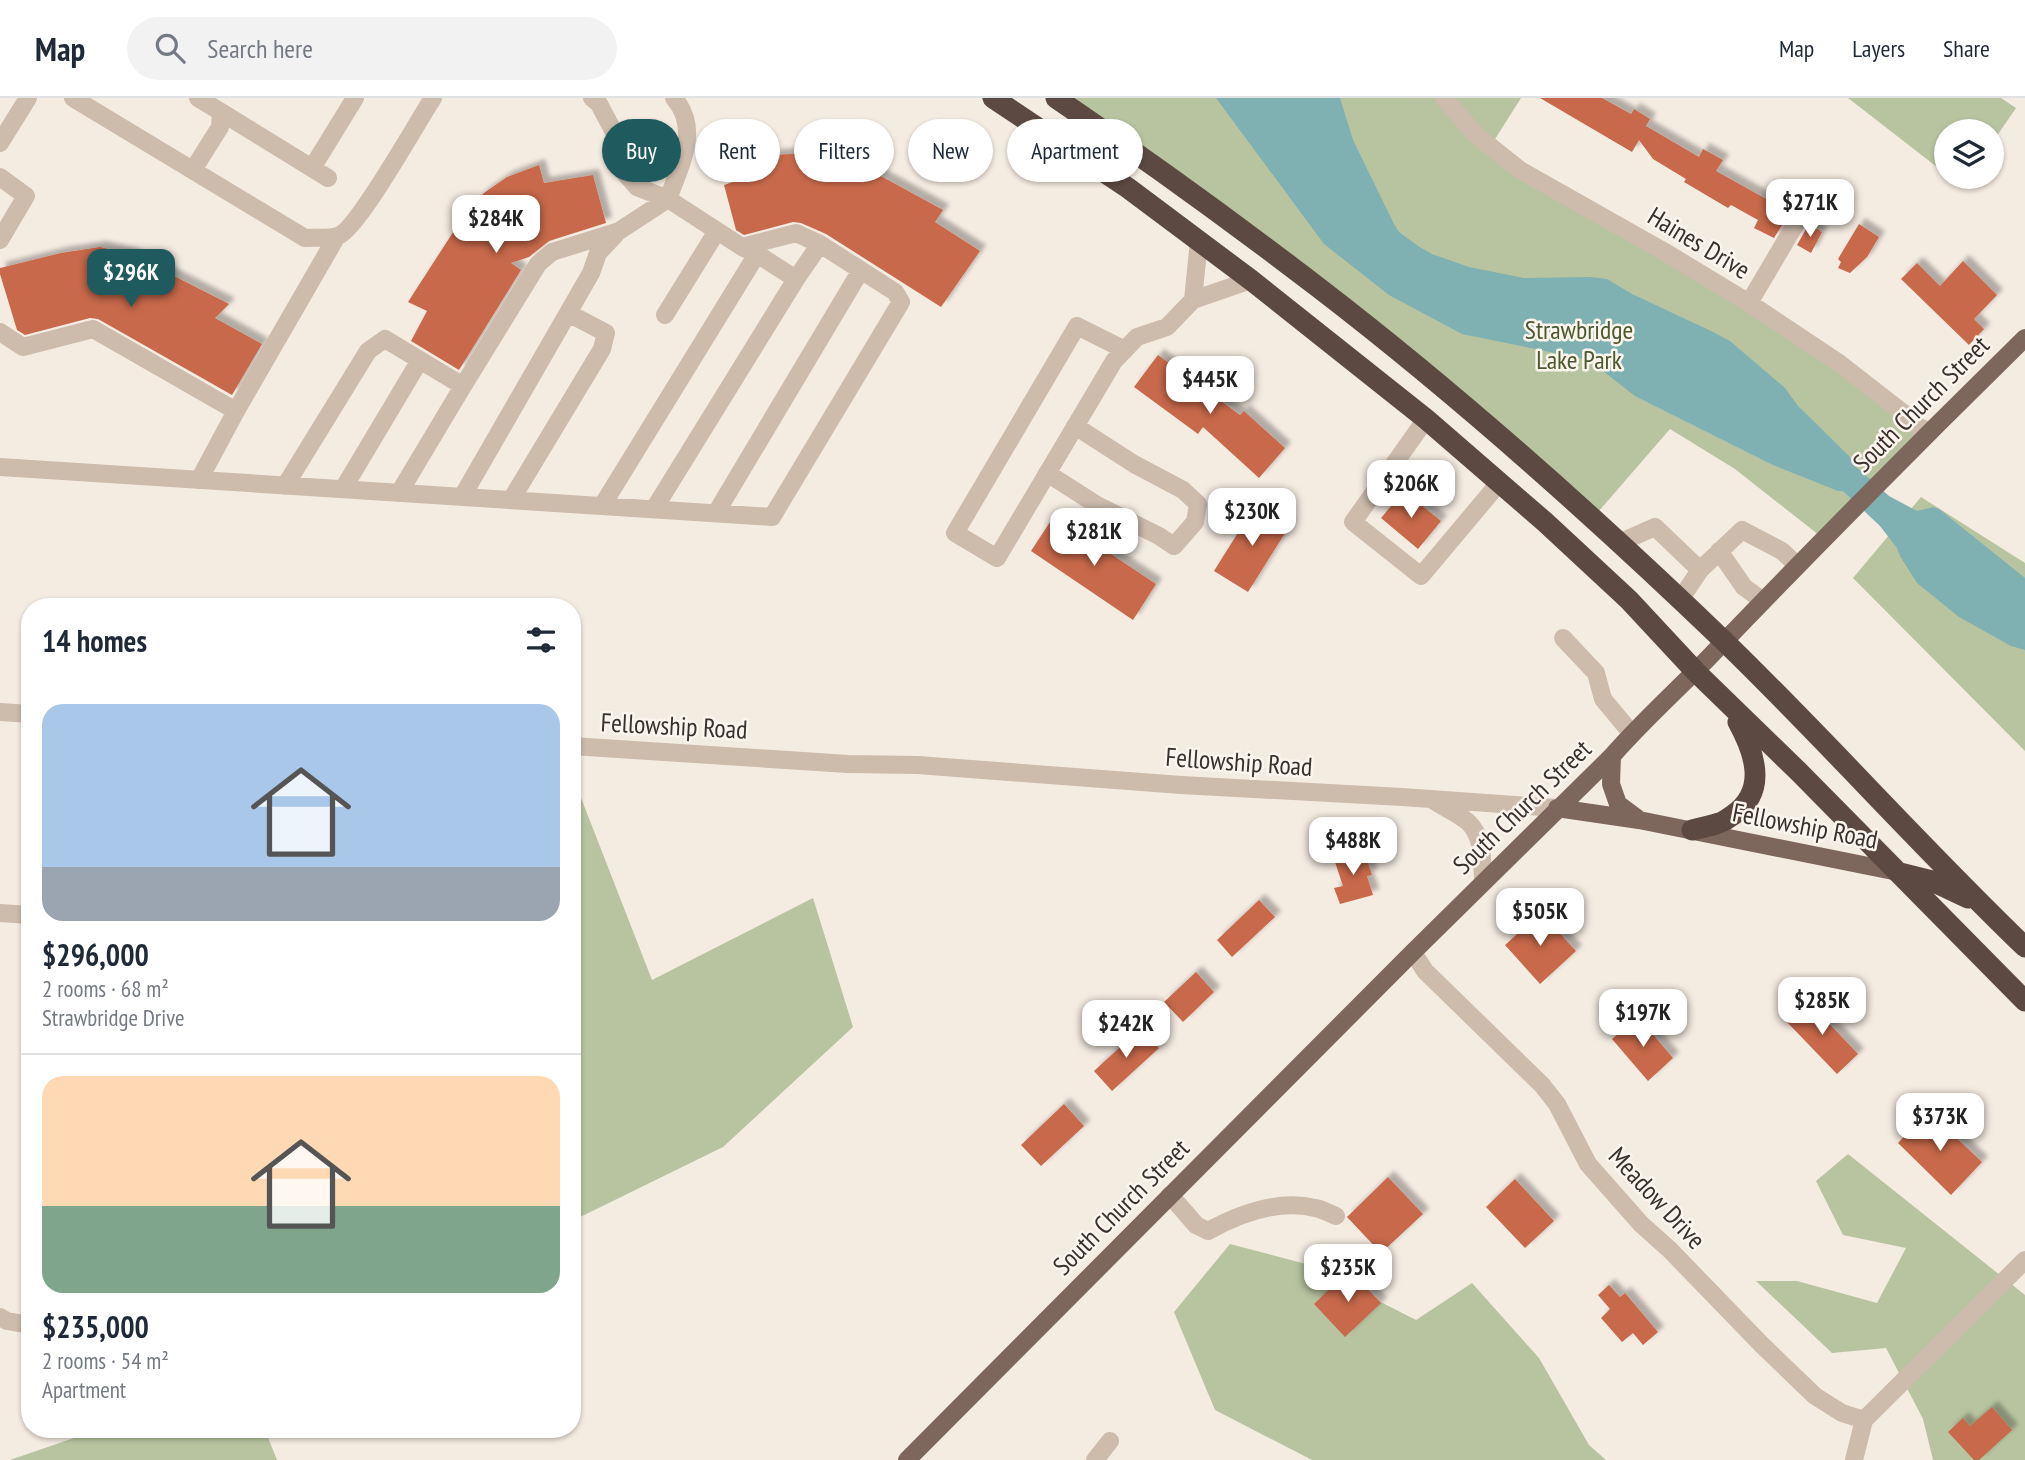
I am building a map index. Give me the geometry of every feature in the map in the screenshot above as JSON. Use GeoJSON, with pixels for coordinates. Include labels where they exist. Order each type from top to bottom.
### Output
{"type":"FeatureCollection","features":[{"type":"Feature","properties":{"kind":"highway"},"geometry":{"type":"LineString","coordinates":[[993,98],[1128,188],[1251,280],[1426,419],[1629,600],[1696,672],[1799,772],[2025,1001]]}},
{"type":"Feature","properties":{"kind":"highway"},"geometry":{"type":"LineString","coordinates":[[1056,98],[1163,171],[1322,290],[1466,408],[1619,543],[1725,642],[2025,947]]}},
{"type":"Feature","properties":{"kind":"highway"},"geometry":{"type":"LineString","coordinates":[[1692,830],[1721,823],[1740,810],[1754,788],[1755,763],[1748,740],[1729,704]]}},
{"type":"Feature","properties":{"kind":"highway"},"geometry":{"type":"LineString","coordinates":[[1898,872],[1932,881],[1979,903]]}},
{"type":"Feature","properties":{"kind":"main road","name":"South Church Street"},"geometry":{"type":"LineString","coordinates":[[907,1460],[1483,881],[1696,672],[1797,565],[2025,338]]}},
{"type":"Feature","properties":{"kind":"main road"},"geometry":{"type":"LineString","coordinates":[[1612,756],[1611,784],[1618,804],[1639,820]]}},
{"type":"Feature","properties":{"kind":"main road","name":"Fellowship Road"},"geometry":{"type":"LineString","coordinates":[[1557,808],[1639,820],[1898,872]]}},
{"type":"Feature","properties":{"kind":"street"},"geometry":{"type":"LineString","coordinates":[[0,143],[27,98]]}},
{"type":"Feature","properties":{"kind":"street"},"geometry":{"type":"LineString","coordinates":[[73,98],[98,104],[193,170],[305,238],[337,236],[346,231],[374,193],[433,98]]}},
{"type":"Feature","properties":{"kind":"street"},"geometry":{"type":"LineString","coordinates":[[198,98],[328,178]]}},
{"type":"Feature","properties":{"kind":"street"},"geometry":{"type":"LineString","coordinates":[[312,168],[355,98]]}},
{"type":"Feature","properties":{"kind":"street"},"geometry":{"type":"LineString","coordinates":[[592,98],[599,104],[616,136],[623,171],[637,187],[668,199],[796,279]]}},
{"type":"Feature","properties":{"kind":"street"},"geometry":{"type":"LineString","coordinates":[[462,497],[591,273],[598,253],[619,231],[668,199],[689,134],[685,115],[674,98]]}},
{"type":"Feature","properties":{"kind":"street","name":"Haines Drive"},"geometry":{"type":"LineString","coordinates":[[1444,98],[1476,135],[1520,170],[1749,303],[1839,363],[1919,427],[1930,432]]}},
{"type":"Feature","properties":{"kind":"street"},"geometry":{"type":"LineString","coordinates":[[193,170],[220,127],[221,112]]}},
{"type":"Feature","properties":{"kind":"street"},"geometry":{"type":"LineString","coordinates":[[0,177],[26,196],[0,240]]}},
{"type":"Feature","properties":{"kind":"street"},"geometry":{"type":"LineString","coordinates":[[1749,303],[1808,203]]}},
{"type":"Feature","properties":{"kind":"street"},"geometry":{"type":"LineString","coordinates":[[399,493],[538,264],[552,252],[619,231]]}},
{"type":"Feature","properties":{"kind":"street"},"geometry":{"type":"LineString","coordinates":[[665,315],[717,231]]}},
{"type":"Feature","properties":{"kind":"street"},"geometry":{"type":"LineString","coordinates":[[0,467],[285,486],[772,517],[901,302],[895,292],[820,244],[796,233],[750,251],[602,506]]}},
{"type":"Feature","properties":{"kind":"street"},"geometry":{"type":"LineString","coordinates":[[199,480],[337,236]]}},
{"type":"Feature","properties":{"kind":"street"},"geometry":{"type":"LineString","coordinates":[[1194,300],[1199,241]]}},
{"type":"Feature","properties":{"kind":"street"},"geometry":{"type":"LineString","coordinates":[[654,509],[820,244]]}},
{"type":"Feature","properties":{"kind":"street"},"geometry":{"type":"LineString","coordinates":[[716,513],[860,270]]}},
{"type":"Feature","properties":{"kind":"street"},"geometry":{"type":"LineString","coordinates":[[1125,350],[1077,326],[955,533],[997,558],[1114,361],[1125,350],[1137,337],[1167,327],[1194,300],[1251,280]]}},
{"type":"Feature","properties":{"kind":"street"},"geometry":{"type":"LineString","coordinates":[[512,500],[602,349],[606,333],[568,313]]}},
{"type":"Feature","properties":{"kind":"street"},"geometry":{"type":"LineString","coordinates":[[0,332],[23,347],[93,329],[236,411]]}},
{"type":"Feature","properties":{"kind":"street"},"geometry":{"type":"LineString","coordinates":[[285,486],[368,351],[385,339],[463,386]]}},
{"type":"Feature","properties":{"kind":"street"},"geometry":{"type":"LineString","coordinates":[[343,489],[420,360]]}},
{"type":"Feature","properties":{"kind":"street"},"geometry":{"type":"LineString","coordinates":[[1426,419],[1353,522],[1421,576],[1499,483]]}},
{"type":"Feature","properties":{"kind":"street"},"geometry":{"type":"LineString","coordinates":[[1047,473],[1097,505],[1159,536],[1174,547],[1195,522],[1198,504],[1183,491],[1134,464],[1075,426]]}},
{"type":"Feature","properties":{"kind":"street"},"geometry":{"type":"LineString","coordinates":[[1619,543],[1655,527],[1699,570]]}},
{"type":"Feature","properties":{"kind":"street"},"geometry":{"type":"LineString","coordinates":[[1680,600],[1699,570],[1742,530],[1782,551],[1797,565]]}},
{"type":"Feature","properties":{"kind":"street"},"geometry":{"type":"LineString","coordinates":[[1719,551],[1744,587],[1763,601]]}},
{"type":"Feature","properties":{"kind":"street"},"geometry":{"type":"LineString","coordinates":[[1563,638],[1597,673],[1603,699],[1632,734]]}},
{"type":"Feature","properties":{"kind":"street"},"geometry":{"type":"LineString","coordinates":[[0,712],[21,713]]}},
{"type":"Feature","properties":{"kind":"street","name":"Fellowship Road"},"geometry":{"type":"LineString","coordinates":[[581,747],[848,764],[918,765],[1181,785],[1557,808]]}},
{"type":"Feature","properties":{"kind":"street"},"geometry":{"type":"LineString","coordinates":[[1431,799],[1468,822],[1477,835],[1481,849],[1483,881]]}},
{"type":"Feature","properties":{"kind":"street"},"geometry":{"type":"LineString","coordinates":[[0,913],[21,914]]}},
{"type":"Feature","properties":{"kind":"street","name":"Meadow Drive"},"geometry":{"type":"LineString","coordinates":[[1413,952],[1425,971],[1542,1085],[1557,1104],[1588,1164],[1641,1224],[1815,1396],[1842,1413],[1864,1420]]}},
{"type":"Feature","properties":{"kind":"street"},"geometry":{"type":"LineString","coordinates":[[1170,1195],[1196,1225],[1208,1231],[1229,1219],[1287,1205],[1315,1208],[1336,1216]]}},
{"type":"Feature","properties":{"kind":"street"},"geometry":{"type":"LineString","coordinates":[[1854,1460],[1864,1420],[2025,1260]]}},
{"type":"Feature","properties":{"kind":"street"},"geometry":{"type":"LineString","coordinates":[[0,1317],[21,1323]]}},
{"type":"Feature","properties":{"kind":"street"},"geometry":{"type":"LineString","coordinates":[[1095,1460],[1110,1441]]}},
{"type":"Feature","properties":{"kind":"green space","name":"Strawbridge Lake Park"},"geometry":{"type":"Polygon","coordinates":[[[1056,98],[1521,98],[1490,147],[1707,278],[1930,432],[1824,539],[1735,469],[1670,429],[1592,519],[1518,453],[1143,165],[1143,119],[1083,119],[1056,98]]]}},
{"type":"Feature","properties":{"kind":"green space"},"geometry":{"type":"Polygon","coordinates":[[[1848,98],[2001,98],[2016,108],[2004,126],[2004,119],[1934,119],[1934,165],[1848,98]]]}},
{"type":"Feature","properties":{"kind":"green space"},"geometry":{"type":"Polygon","coordinates":[[[1921,497],[2025,563],[2025,751],[1853,578],[1921,497]]]}},
{"type":"Feature","properties":{"kind":"green space"},"geometry":{"type":"Polygon","coordinates":[[[581,798],[652,980],[813,898],[853,1027],[723,1147],[581,1217],[581,798]]]}},
{"type":"Feature","properties":{"kind":"green space"},"geometry":{"type":"Polygon","coordinates":[[[1848,1154],[2025,1295],[2025,1460],[1933,1460],[1923,1419],[1886,1348],[1832,1353],[1756,1281],[1797,1281],[1877,1303],[1906,1248],[1843,1235],[1816,1181],[1848,1154]]]}},
{"type":"Feature","properties":{"kind":"green space"},"geometry":{"type":"Polygon","coordinates":[[[1230,1244],[1306,1264],[1416,1320],[1472,1283],[1539,1358],[1589,1445],[1606,1460],[1312,1460],[1215,1410],[1174,1312],[1230,1244]]]}},
{"type":"Feature","properties":{"kind":"green space"},"geometry":{"type":"Polygon","coordinates":[[[74,1438],[268,1438],[277,1460],[10,1460],[74,1438]]]}},
{"type":"Feature","properties":{"kind":"water"},"geometry":{"type":"Polygon","coordinates":[[[1216,98],[1340,98],[1353,140],[1394,224],[1399,232],[1418,246],[1469,267],[1524,278],[1607,279],[1632,294],[1730,341],[1785,388],[1798,406],[1849,456],[1855,466],[1889,496],[1917,511],[1933,507],[1939,509],[2025,578],[2025,650],[2011,646],[1959,617],[1917,583],[1897,548],[1880,526],[1843,491],[1773,465],[1635,396],[1589,360],[1462,334],[1389,295],[1324,244],[1216,98]]]}},
{"type":"Feature","properties":{"kind":"building"},"geometry":{"type":"Polygon","coordinates":[[[1540,98],[1602,98],[1631,114],[1634,109],[1650,119],[1646,126],[1699,157],[1703,149],[1723,160],[1716,171],[1768,200],[1769,198],[1777,202],[1779,198],[1792,205],[1789,214],[1774,238],[1754,228],[1758,220],[1731,205],[1728,208],[1684,182],[1686,179],[1653,159],[1639,140],[1632,152],[1540,98]]]}},
{"type":"Feature","properties":{"kind":"building"},"geometry":{"type":"Polygon","coordinates":[[[794,154],[794,182],[892,182],[943,210],[935,222],[980,251],[941,307],[826,234],[801,223],[793,222],[744,235],[736,230],[724,185],[733,182],[780,182],[780,155],[794,154]]]}},
{"type":"Feature","properties":{"kind":"building"},"geometry":{"type":"Polygon","coordinates":[[[539,165],[544,183],[593,175],[606,223],[549,241],[529,257],[511,263],[521,270],[459,370],[411,341],[427,311],[408,302],[459,223],[484,193],[507,177],[539,165]]]}},
{"type":"Feature","properties":{"kind":"building"},"geometry":{"type":"Polygon","coordinates":[[[1809,224],[1822,232],[1811,253],[1797,245],[1809,224]]]}},
{"type":"Feature","properties":{"kind":"building"},"geometry":{"type":"Polygon","coordinates":[[[1859,224],[1879,237],[1867,257],[1850,273],[1838,268],[1841,262],[1838,259],[1859,224]]]}},
{"type":"Feature","properties":{"kind":"building"},"geometry":{"type":"Polygon","coordinates":[[[100,247],[131,254],[229,304],[215,318],[262,344],[232,395],[98,319],[90,318],[25,335],[17,330],[0,268],[61,253],[100,247]]]}},
{"type":"Feature","properties":{"kind":"building"},"geometry":{"type":"Polygon","coordinates":[[[1963,261],[1997,295],[1974,319],[1984,329],[1969,345],[1901,279],[1917,263],[1940,286],[1963,261]]]}},
{"type":"Feature","properties":{"kind":"building"},"geometry":{"type":"Polygon","coordinates":[[[1158,355],[1240,415],[1244,411],[1285,448],[1259,478],[1203,427],[1198,434],[1134,387],[1158,355]]]}},
{"type":"Feature","properties":{"kind":"building"},"geometry":{"type":"Polygon","coordinates":[[[1404,491],[1441,521],[1418,549],[1381,518],[1404,491]]]}},
{"type":"Feature","properties":{"kind":"building"},"geometry":{"type":"Polygon","coordinates":[[[1256,504],[1290,525],[1248,592],[1214,571],[1256,504]]]}},
{"type":"Feature","properties":{"kind":"building"},"geometry":{"type":"Polygon","coordinates":[[[1054,516],[1156,584],[1133,620],[1031,551],[1054,516]]]}},
{"type":"Feature","properties":{"kind":"building"},"geometry":{"type":"Polygon","coordinates":[[[1364,850],[1372,875],[1367,876],[1373,895],[1340,904],[1334,888],[1343,886],[1334,859],[1364,850]]]}},
{"type":"Feature","properties":{"kind":"building"},"geometry":{"type":"Polygon","coordinates":[[[1259,900],[1275,917],[1232,957],[1217,940],[1259,900]]]}},
{"type":"Feature","properties":{"kind":"building"},"geometry":{"type":"Polygon","coordinates":[[[1541,913],[1576,951],[1540,984],[1505,945],[1541,913]]]}},
{"type":"Feature","properties":{"kind":"building"},"geometry":{"type":"Polygon","coordinates":[[[1196,972],[1214,992],[1183,1022],[1164,1002],[1196,972]]]}},
{"type":"Feature","properties":{"kind":"building"},"geometry":{"type":"Polygon","coordinates":[[[1807,1000],[1858,1054],[1837,1074],[1785,1020],[1807,1000]]]}},
{"type":"Feature","properties":{"kind":"building"},"geometry":{"type":"Polygon","coordinates":[[[1638,1017],[1673,1058],[1648,1081],[1612,1039],[1638,1017]]]}},
{"type":"Feature","properties":{"kind":"building"},"geometry":{"type":"Polygon","coordinates":[[[1141,1028],[1159,1048],[1112,1091],[1094,1071],[1141,1028]]]}},
{"type":"Feature","properties":{"kind":"building"},"geometry":{"type":"Polygon","coordinates":[[[1064,1104],[1084,1126],[1041,1166],[1021,1145],[1064,1104]]]}},
{"type":"Feature","properties":{"kind":"building"},"geometry":{"type":"Polygon","coordinates":[[[1928,1111],[1982,1162],[1951,1195],[1898,1143],[1928,1111]]]}},
{"type":"Feature","properties":{"kind":"building"},"geometry":{"type":"Polygon","coordinates":[[[1388,1177],[1423,1214],[1381,1253],[1347,1217],[1388,1177]]]}},
{"type":"Feature","properties":{"kind":"building"},"geometry":{"type":"Polygon","coordinates":[[[1515,1179],[1554,1221],[1525,1248],[1486,1207],[1515,1179]]]}},
{"type":"Feature","properties":{"kind":"building"},"geometry":{"type":"Polygon","coordinates":[[[1350,1270],[1381,1303],[1345,1337],[1314,1304],[1350,1270]]]}},
{"type":"Feature","properties":{"kind":"building"},"geometry":{"type":"Polygon","coordinates":[[[1609,1285],[1620,1297],[1625,1293],[1658,1332],[1643,1345],[1633,1333],[1622,1342],[1601,1318],[1610,1309],[1598,1295],[1609,1285]]]}},
{"type":"Feature","properties":{"kind":"building"},"geometry":{"type":"Polygon","coordinates":[[[1992,1407],[2012,1430],[1979,1460],[1974,1460],[1948,1432],[1963,1418],[1970,1426],[1992,1407]]]}}]}
